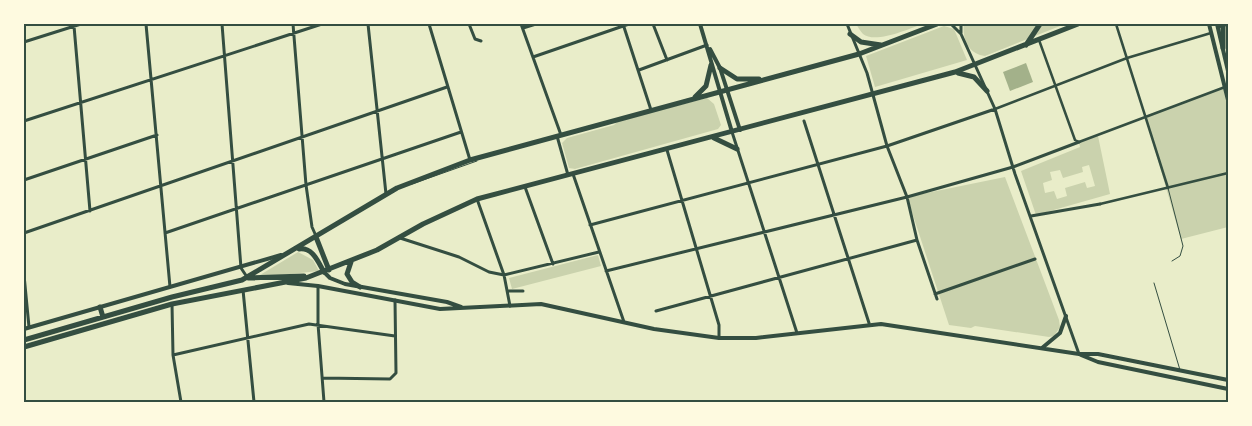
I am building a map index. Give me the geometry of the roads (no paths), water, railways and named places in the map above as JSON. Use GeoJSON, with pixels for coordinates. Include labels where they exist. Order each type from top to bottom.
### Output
{"type":"FeatureCollection","features":[{"type":"Feature","properties":{"kind":"main road"},"geometry":{"type":"LineString","coordinates":[[248,278],[386,194],[470,160],[859,54],[884,46],[937,24]]}},
{"type":"Feature","properties":{"kind":"main road"},"geometry":{"type":"LineString","coordinates":[[1026,45],[1040,24]]}},
{"type":"Feature","properties":{"kind":"main road"},"geometry":{"type":"LineString","coordinates":[[24,347],[172,304],[287,283],[315,275],[350,262],[477,199],[713,138],[955,72],[1078,24]]}},
{"type":"Feature","properties":{"kind":"main road"},"geometry":{"type":"LineString","coordinates":[[1222,25],[1223,48]]}},
{"type":"Feature","properties":{"kind":"main road"},"geometry":{"type":"LineString","coordinates":[[850,34],[860,42],[884,46]]}},
{"type":"Feature","properties":{"kind":"main road"},"geometry":{"type":"LineString","coordinates":[[690,100],[706,86],[711,65]]}},
{"type":"Feature","properties":{"kind":"main road"},"geometry":{"type":"LineString","coordinates":[[720,68],[737,79],[772,77]]}},
{"type":"Feature","properties":{"kind":"main road"},"geometry":{"type":"LineString","coordinates":[[955,72],[974,77],[987,92]]}},
{"type":"Feature","properties":{"kind":"main road"},"geometry":{"type":"LineString","coordinates":[[713,138],[737,149]]}},
{"type":"Feature","properties":{"kind":"main road"},"geometry":{"type":"LineString","coordinates":[[316,237],[327,271]]}},
{"type":"Feature","properties":{"kind":"main road"},"geometry":{"type":"LineString","coordinates":[[297,249],[308,250],[327,271]]}},
{"type":"Feature","properties":{"kind":"main road"},"geometry":{"type":"LineString","coordinates":[[350,262],[347,274],[352,282],[360,287]]}},
{"type":"Feature","properties":{"kind":"main road"},"geometry":{"type":"LineString","coordinates":[[24,340],[248,278],[315,275]]}},
{"type":"Feature","properties":{"kind":"main road"},"geometry":{"type":"LineString","coordinates":[[100,307],[103,317]]}},
{"type":"Feature","properties":{"kind":"street"},"geometry":{"type":"LineString","coordinates":[[24,42],[81,24]]}},
{"type":"Feature","properties":{"kind":"street"},"geometry":{"type":"LineString","coordinates":[[146,24],[170,288]]}},
{"type":"Feature","properties":{"kind":"street"},"geometry":{"type":"LineString","coordinates":[[222,24],[241,268],[248,278]]}},
{"type":"Feature","properties":{"kind":"street"},"geometry":{"type":"LineString","coordinates":[[293,24],[306,185],[312,227],[316,237]]}},
{"type":"Feature","properties":{"kind":"street"},"geometry":{"type":"LineString","coordinates":[[24,121],[322,24]]}},
{"type":"Feature","properties":{"kind":"street"},"geometry":{"type":"LineString","coordinates":[[368,24],[386,194]]}},
{"type":"Feature","properties":{"kind":"street"},"geometry":{"type":"LineString","coordinates":[[430,24],[470,160]]}},
{"type":"Feature","properties":{"kind":"street"},"geometry":{"type":"LineString","coordinates":[[469,24],[475,39],[482,41]]}},
{"type":"Feature","properties":{"kind":"street"},"geometry":{"type":"LineString","coordinates":[[521,24],[571,174],[624,323]]}},
{"type":"Feature","properties":{"kind":"street"},"geometry":{"type":"LineString","coordinates":[[523,28],[536,24]]}},
{"type":"Feature","properties":{"kind":"street"},"geometry":{"type":"LineString","coordinates":[[533,57],[629,24]]}},
{"type":"Feature","properties":{"kind":"street"},"geometry":{"type":"LineString","coordinates":[[653,24],[667,60]]}},
{"type":"Feature","properties":{"kind":"street"},"geometry":{"type":"LineString","coordinates":[[700,24],[719,92],[736,131]]}},
{"type":"Feature","properties":{"kind":"street"},"geometry":{"type":"LineString","coordinates":[[847,24],[867,73],[871,94],[887,146],[907,197],[917,240],[937,299]]}},
{"type":"Feature","properties":{"kind":"street"},"geometry":{"type":"LineString","coordinates":[[951,24],[961,34],[996,110],[1013,167],[1079,354],[1098,362],[1228,388]]}},
{"type":"Feature","properties":{"kind":"street"},"geometry":{"type":"LineString","coordinates":[[961,24],[961,34]]}},
{"type":"Feature","properties":{"kind":"street"},"geometry":{"type":"LineString","coordinates":[[1116,24],[1168,188]]}},
{"type":"Feature","properties":{"kind":"street"},"geometry":{"type":"LineString","coordinates":[[1209,24],[1228,100]]}},
{"type":"Feature","properties":{"kind":"street"},"geometry":{"type":"LineString","coordinates":[[623,25],[651,110]]}},
{"type":"Feature","properties":{"kind":"street"},"geometry":{"type":"LineString","coordinates":[[74,26],[90,211]]}},
{"type":"Feature","properties":{"kind":"street"},"geometry":{"type":"LineString","coordinates":[[590,224],[887,146],[996,110],[1127,58],[1212,32]]}},
{"type":"Feature","properties":{"kind":"street"},"geometry":{"type":"LineString","coordinates":[[1039,40],[1076,140],[1079,142]]}},
{"type":"Feature","properties":{"kind":"street"},"geometry":{"type":"LineString","coordinates":[[639,70],[707,45]]}},
{"type":"Feature","properties":{"kind":"street"},"geometry":{"type":"LineString","coordinates":[[707,45],[720,68],[727,90],[736,131],[737,149],[766,232],[797,333]]}},
{"type":"Feature","properties":{"kind":"street"},"geometry":{"type":"LineString","coordinates":[[1223,48],[1228,71]]}},
{"type":"Feature","properties":{"kind":"street"},"geometry":{"type":"LineString","coordinates":[[24,233],[447,87]]}},
{"type":"Feature","properties":{"kind":"street"},"geometry":{"type":"LineString","coordinates":[[606,271],[907,197],[1013,167],[1225,87]]}},
{"type":"Feature","properties":{"kind":"street"},"geometry":{"type":"LineString","coordinates":[[804,121],[869,323]]}},
{"type":"Feature","properties":{"kind":"street"},"geometry":{"type":"LineString","coordinates":[[166,233],[461,132]]}},
{"type":"Feature","properties":{"kind":"street"},"geometry":{"type":"LineString","coordinates":[[24,180],[157,135]]}},
{"type":"Feature","properties":{"kind":"street"},"geometry":{"type":"LineString","coordinates":[[667,150],[719,325],[719,338]]}},
{"type":"Feature","properties":{"kind":"street"},"geometry":{"type":"LineString","coordinates":[[1031,216],[1100,204],[1228,173]]}},
{"type":"Feature","properties":{"kind":"street"},"geometry":{"type":"LineString","coordinates":[[525,187],[553,264]]}},
{"type":"Feature","properties":{"kind":"street"},"geometry":{"type":"LineString","coordinates":[[477,199],[509,291],[510,306]]}},
{"type":"Feature","properties":{"kind":"street"},"geometry":{"type":"LineString","coordinates":[[399,238],[460,257],[489,272],[504,275],[600,252]]}},
{"type":"Feature","properties":{"kind":"street"},"geometry":{"type":"LineString","coordinates":[[656,311],[917,240]]}},
{"type":"Feature","properties":{"kind":"street"},"geometry":{"type":"LineString","coordinates":[[24,329],[241,268],[297,249]]}},
{"type":"Feature","properties":{"kind":"street"},"geometry":{"type":"LineString","coordinates":[[935,294],[1035,259]]}},
{"type":"Feature","properties":{"kind":"street"},"geometry":{"type":"LineString","coordinates":[[327,271],[336,282],[447,302],[463,308]]}},
{"type":"Feature","properties":{"kind":"street"},"geometry":{"type":"LineString","coordinates":[[24,275],[29,327]]}},
{"type":"Feature","properties":{"kind":"street"},"geometry":{"type":"LineString","coordinates":[[287,283],[318,286],[395,299],[440,309],[541,304],[624,323],[687,335],[719,338],[756,338],[869,323],[1079,354],[1098,354],[1228,380]]}},
{"type":"Feature","properties":{"kind":"street"},"geometry":{"type":"LineString","coordinates":[[318,286],[318,324],[324,402]]}},
{"type":"Feature","properties":{"kind":"street"},"geometry":{"type":"LineString","coordinates":[[243,290],[254,402]]}},
{"type":"Feature","properties":{"kind":"street"},"geometry":{"type":"LineString","coordinates":[[509,291],[523,291]]}},
{"type":"Feature","properties":{"kind":"street"},"geometry":{"type":"LineString","coordinates":[[322,378],[390,379],[396,373],[395,299]]}},
{"type":"Feature","properties":{"kind":"street"},"geometry":{"type":"LineString","coordinates":[[172,304],[173,355],[181,402]]}},
{"type":"Feature","properties":{"kind":"street"},"geometry":{"type":"LineString","coordinates":[[1042,348],[1060,333],[1066,316]]}},
{"type":"Feature","properties":{"kind":"street"},"geometry":{"type":"LineString","coordinates":[[173,355],[309,324],[395,336]]}},
{"type":"Feature","properties":{"kind":"lane"},"geometry":{"type":"LineString","coordinates":[[407,184],[414,184],[476,162],[481,157]]}},
{"type":"Feature","properties":{"kind":"lane"},"geometry":{"type":"LineString","coordinates":[[1168,188],[1182,246],[1180,256],[1172,261]]}},
{"type":"Feature","properties":{"kind":"lane"},"geometry":{"type":"LineString","coordinates":[[1154,283],[1180,371]]}}]}
